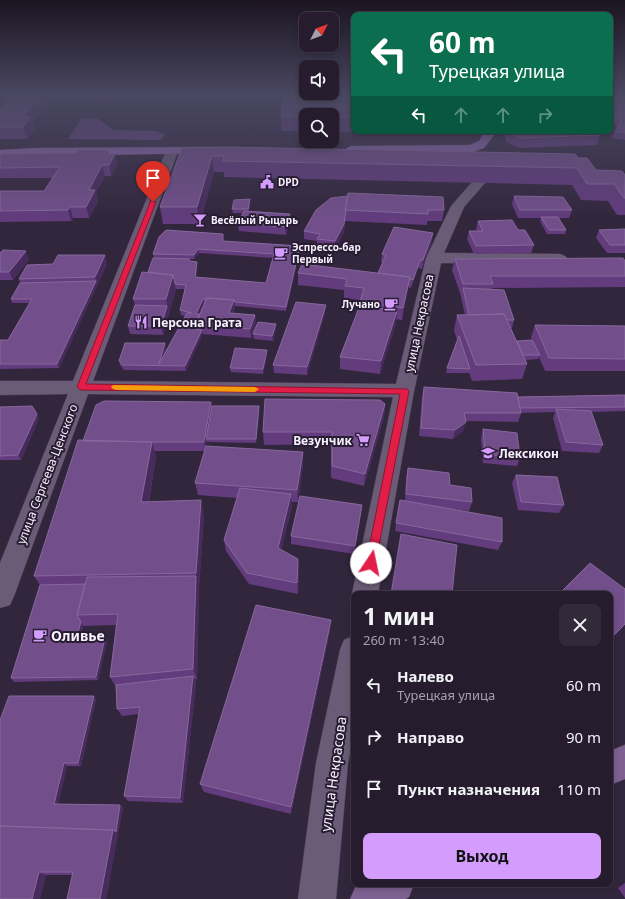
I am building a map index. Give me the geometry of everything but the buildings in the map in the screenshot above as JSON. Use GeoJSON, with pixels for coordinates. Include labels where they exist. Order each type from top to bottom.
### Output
{"type":"FeatureCollection","features":[{"type":"Feature","properties":{"kind":"main road"},"geometry":{"type":"LineString","coordinates":[[337,150],[470,149],[478,148],[484,144],[488,136]]}},
{"type":"Feature","properties":{"kind":"main road"},"geometry":{"type":"LineString","coordinates":[[0,154],[35,152],[219,151]]}},
{"type":"Feature","properties":{"kind":"main road"},"geometry":{"type":"LineString","coordinates":[[613,767],[625,761]]}},
{"type":"Feature","properties":{"kind":"street","name":"улица Сергеева-Ценского"},"geometry":{"type":"LineString","coordinates":[[0,596],[172,151]]}},
{"type":"Feature","properties":{"kind":"street","name":"улица Некрасова"},"geometry":{"type":"LineString","coordinates":[[366,591],[404,391],[434,258],[458,206],[479,183]]}},
{"type":"Feature","properties":{"kind":"street"},"geometry":{"type":"LineString","coordinates":[[434,258],[577,259]]}},
{"type":"Feature","properties":{"kind":"street"},"geometry":{"type":"LineString","coordinates":[[0,388],[81,387],[404,391]]}},
{"type":"Feature","properties":{"kind":"street","name":"улица Некрасова"},"geometry":{"type":"LineString","coordinates":[[317,899],[332,763],[351,665]]}},
{"type":"Feature","properties":{"kind":"shaded area"},"geometry":{"type":"Polygon","coordinates":[[[70,136],[164,136],[161,140],[68,139],[70,136]]]}},
{"type":"Feature","properties":{"kind":"slow traffic"},"geometry":{"type":"LineString","coordinates":[[116,387],[255,389]]}},
{"type":"Feature","properties":{"kind":"place","name":"DPD"},"geometry":{"type":"Point","coordinates":[267,182]}},
{"type":"Feature","properties":{"kind":"place","name":"Весёлый Рыцарь"},"geometry":{"type":"Point","coordinates":[200,220]}},
{"type":"Feature","properties":{"kind":"place","name":"Эспрессо-бар Первый"},"geometry":{"type":"Point","coordinates":[281,253]}},
{"type":"Feature","properties":{"kind":"place","name":"Лучано"},"geometry":{"type":"Point","coordinates":[391,304]}},
{"type":"Feature","properties":{"kind":"place","name":"Персона Грата"},"geometry":{"type":"Point","coordinates":[141,322]}},
{"type":"Feature","properties":{"kind":"place","name":"Везунчик"},"geometry":{"type":"Point","coordinates":[363,440]}},
{"type":"Feature","properties":{"kind":"place","name":"Лексикон"},"geometry":{"type":"Point","coordinates":[488,453]}},
{"type":"Feature","properties":{"kind":"place","name":"Оливье"},"geometry":{"type":"Point","coordinates":[40,635]}},
{"type":"Feature","properties":{"kind":"route"},"geometry":{"type":"LineString","coordinates":[[153,202],[81,387],[404,391],[371,563]]}}]}
